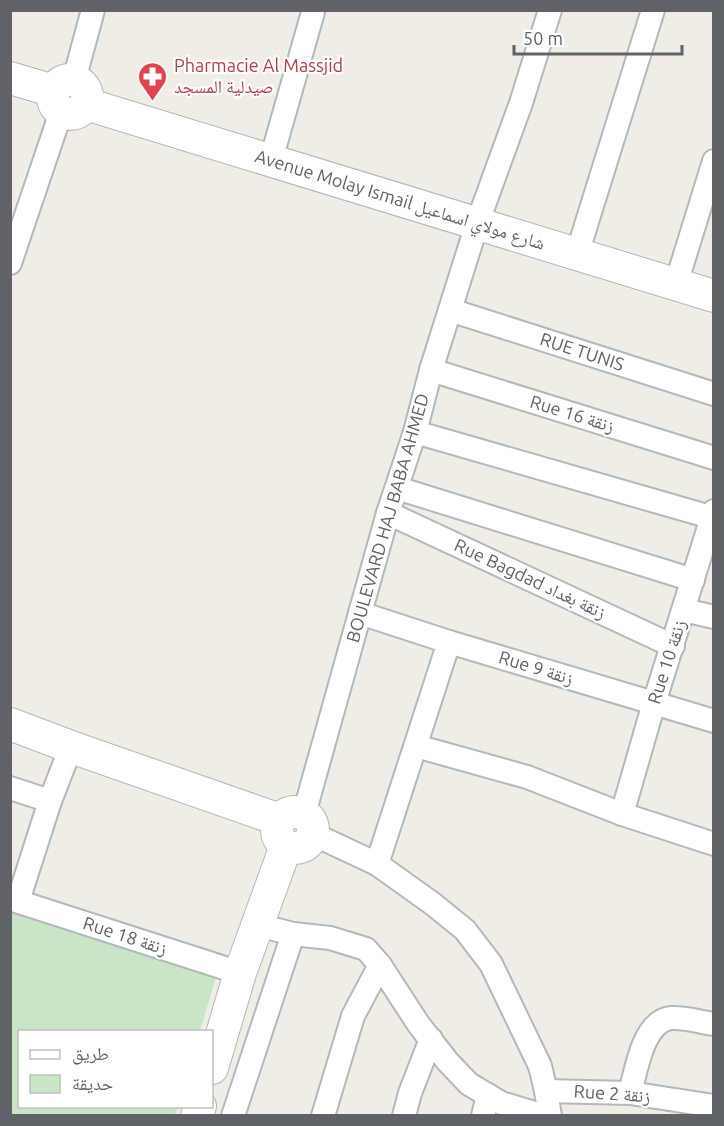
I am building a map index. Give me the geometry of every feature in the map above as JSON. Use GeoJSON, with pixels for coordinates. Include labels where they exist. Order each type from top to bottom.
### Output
{"type":"FeatureCollection","features":[{"type":"Feature","properties":{"kind":"street"},"geometry":{"type":"LineString","coordinates":[[10,263],[69,97],[93,10]]}},
{"type":"Feature","properties":{"kind":"street","name":"BOULEVARD HAJ BABA AHMED"},"geometry":{"type":"LineString","coordinates":[[213,1065],[240,973],[296,828],[388,513],[415,432],[431,370],[477,224],[521,103],[550,10]]}},
{"type":"Feature","properties":{"kind":"street"},"geometry":{"type":"LineString","coordinates":[[271,160],[313,11]]}},
{"type":"Feature","properties":{"kind":"street"},"geometry":{"type":"LineString","coordinates":[[577,254],[653,11]]}},
{"type":"Feature","properties":{"kind":"street","name":"Avenue Molay Ismail شارع مولاي اسماعيل"},"geometry":{"type":"LineString","coordinates":[[10,78],[714,296]]}},
{"type":"Feature","properties":{"kind":"street"},"geometry":{"type":"LineString","coordinates":[[676,284],[714,160]]}},
{"type":"Feature","properties":{"kind":"street","name":"RUE TUNIS"},"geometry":{"type":"LineString","coordinates":[[450,310],[714,394]]}},
{"type":"Feature","properties":{"kind":"street","name":"Rue 16 زنقة"},"geometry":{"type":"LineString","coordinates":[[431,370],[714,458]]}},
{"type":"Feature","properties":{"kind":"street"},"geometry":{"type":"LineString","coordinates":[[415,432],[713,516]]}},
{"type":"Feature","properties":{"kind":"street"},"geometry":{"type":"LineString","coordinates":[[397,488],[693,580]]}},
{"type":"Feature","properties":{"kind":"street","name":"Rue Bagdad زنقة بغداد"},"geometry":{"type":"LineString","coordinates":[[388,513],[673,646]]}},
{"type":"Feature","properties":{"kind":"street","name":"Rue 10 زنقة"},"geometry":{"type":"LineString","coordinates":[[622,814],[654,703],[713,516]]}},
{"type":"Feature","properties":{"kind":"street"},"geometry":{"type":"LineString","coordinates":[[684,610],[714,617]]}},
{"type":"Feature","properties":{"kind":"street","name":"Rue 9 زنقة"},"geometry":{"type":"LineString","coordinates":[[360,613],[714,721]]}},
{"type":"Feature","properties":{"kind":"street"},"geometry":{"type":"LineString","coordinates":[[377,864],[449,642]]}},
{"type":"Feature","properties":{"kind":"street"},"geometry":{"type":"LineString","coordinates":[[10,724],[296,828],[377,864],[433,904],[465,930],[491,964],[540,1066],[550,1116]]}},
{"type":"Feature","properties":{"kind":"street"},"geometry":{"type":"LineString","coordinates":[[416,746],[527,777],[622,814],[714,844]]}},
{"type":"Feature","properties":{"kind":"street"},"geometry":{"type":"LineString","coordinates":[[14,900],[71,747]]}},
{"type":"Feature","properties":{"kind":"street"},"geometry":{"type":"LineString","coordinates":[[10,788],[50,801]]}},
{"type":"Feature","properties":{"kind":"street","name":"Rue 18 زنقة"},"geometry":{"type":"LineString","coordinates":[[14,900],[240,973]]}},
{"type":"Feature","properties":{"kind":"street"},"geometry":{"type":"LineString","coordinates":[[258,925],[293,934],[330,938],[366,949],[380,965],[419,1025],[485,1105],[501,1103],[544,1116]]}},
{"type":"Feature","properties":{"kind":"street"},"geometry":{"type":"LineString","coordinates":[[233,1116],[293,934]]}},
{"type":"Feature","properties":{"kind":"street"},"geometry":{"type":"LineString","coordinates":[[323,1116],[353,1016],[380,965]]}},
{"type":"Feature","properties":{"kind":"street"},"geometry":{"type":"LineString","coordinates":[[630,1093],[644,1043],[655,1027],[669,1018],[714,1024]]}},
{"type":"Feature","properties":{"kind":"street"},"geometry":{"type":"LineString","coordinates":[[404,1116],[430,1039]]}},
{"type":"Feature","properties":{"kind":"street","name":"Rue 2 زنقة"},"geometry":{"type":"LineString","coordinates":[[546,1091],[630,1093],[714,1106]]}},
{"type":"Feature","properties":{"kind":"green space"},"geometry":{"type":"Polygon","coordinates":[[[11,911],[217,974],[200,1030],[18,1030],[18,1108],[178,1108],[175,1115],[11,1115],[11,911]]]}},
{"type":"Feature","properties":{"kind":"place","name":"Pharmacie Al Massjid صيدلية المسجد"},"geometry":{"type":"Point","coordinates":[153,102]}}]}
